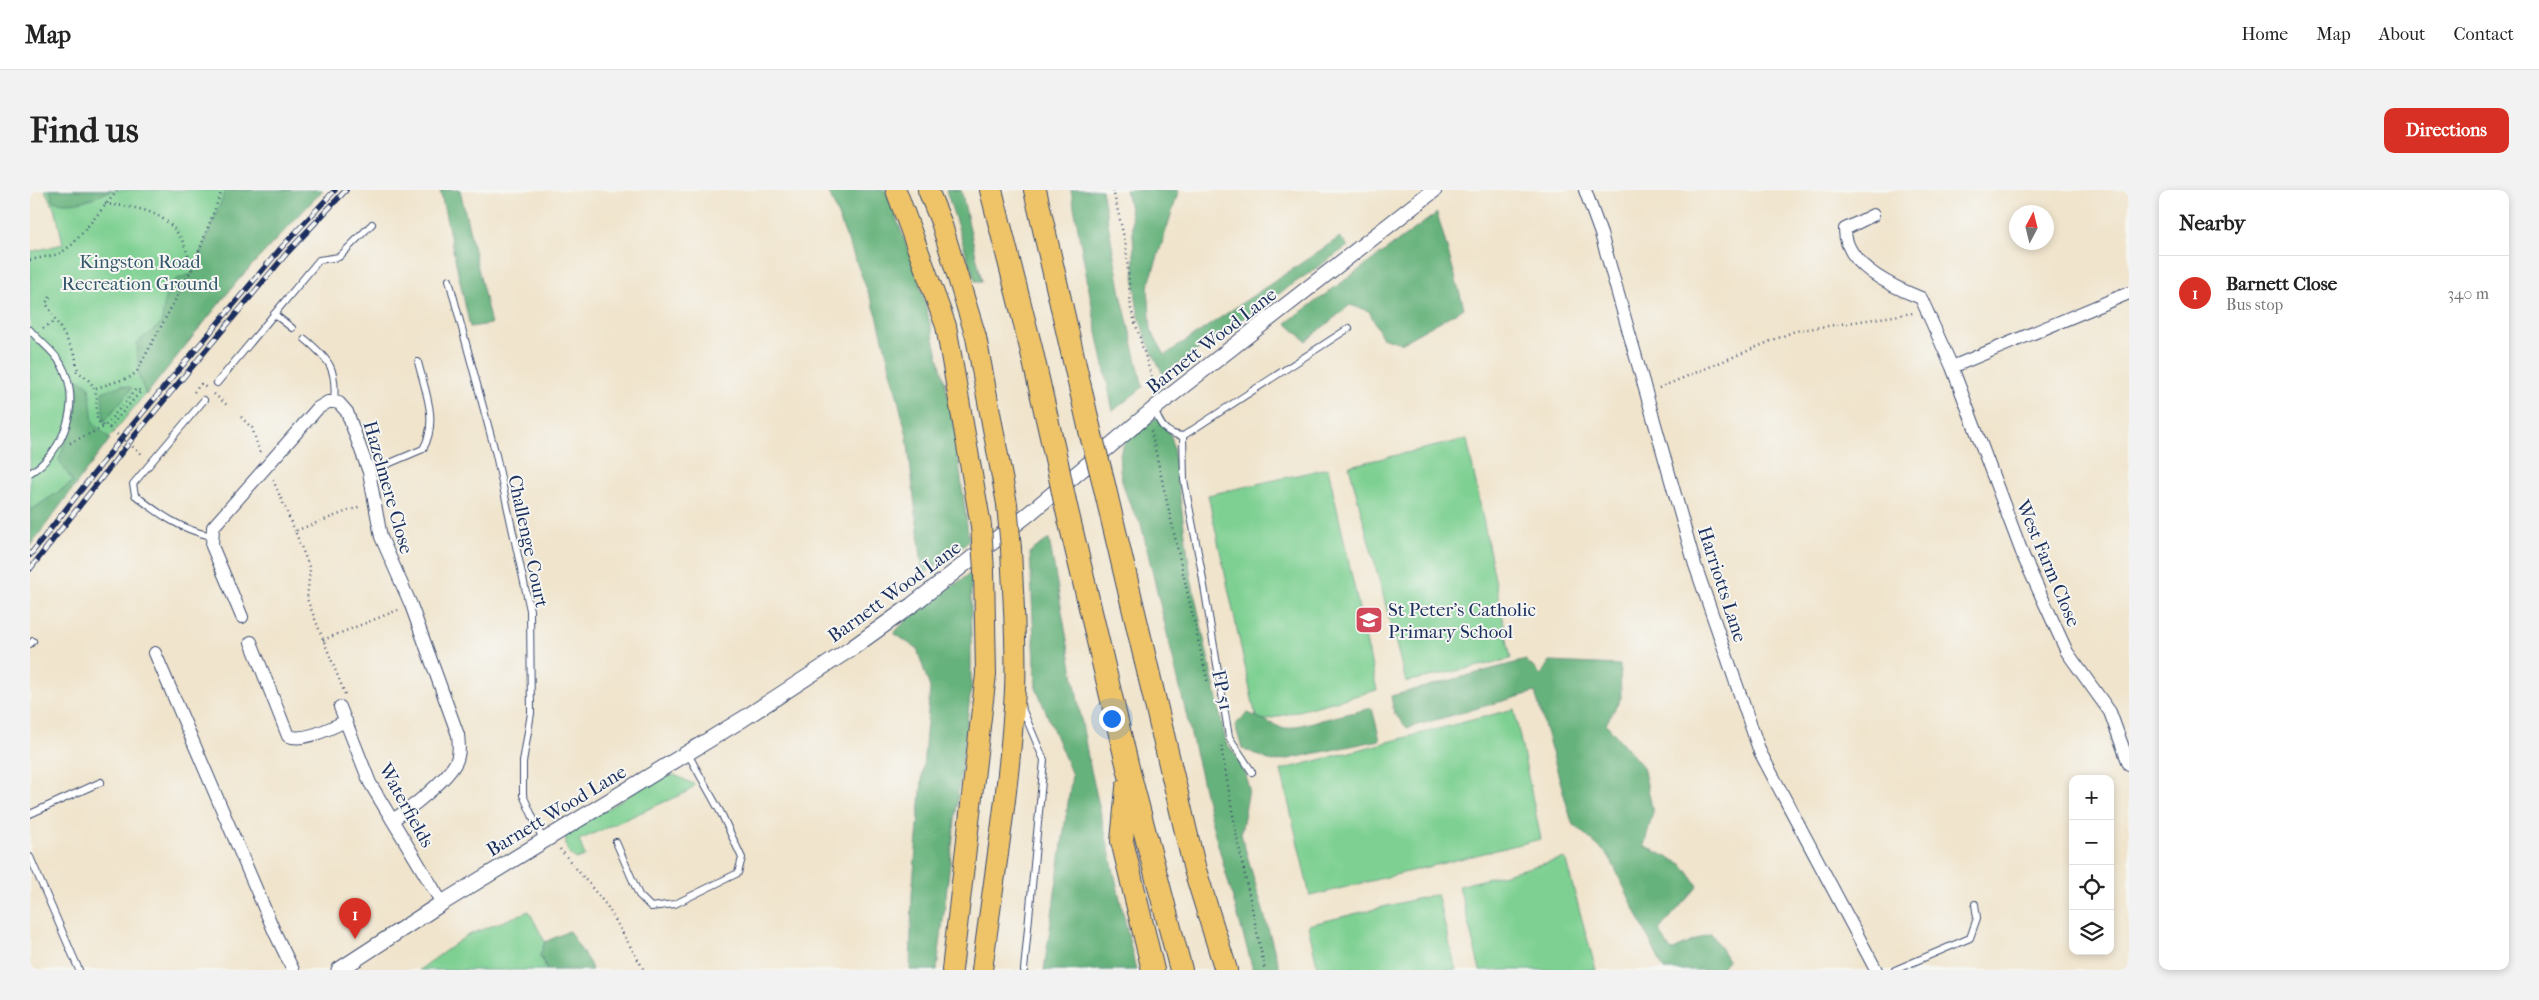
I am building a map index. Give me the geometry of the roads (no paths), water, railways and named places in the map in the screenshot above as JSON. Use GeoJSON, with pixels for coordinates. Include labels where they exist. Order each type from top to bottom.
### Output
{"type":"FeatureCollection","features":[{"type":"Feature","properties":{"kind":"highway"},"geometry":{"type":"LineString","coordinates":[[896,190],[946,326],[981,526],[986,674],[952,970]]}},
{"type":"Feature","properties":{"kind":"highway"},"geometry":{"type":"LineString","coordinates":[[928,190],[941,222],[976,337],[1007,504],[1011,550],[1015,691],[1002,823],[982,970]]}},
{"type":"Feature","properties":{"kind":"highway"},"geometry":{"type":"LineString","coordinates":[[991,190],[1031,348],[1065,502],[1129,772],[1181,970]]}},
{"type":"Feature","properties":{"kind":"highway"},"geometry":{"type":"LineString","coordinates":[[1035,190],[1091,435],[1195,870],[1226,970]]}},
{"type":"Feature","properties":{"kind":"highway"},"geometry":{"type":"LineString","coordinates":[[1129,772],[1122,842],[1153,970]]}},
{"type":"Feature","properties":{"kind":"street","name":"Barnett Wood Lane"},"geometry":{"type":"LineString","coordinates":[[339,970],[547,838],[688,754],[852,648],[958,571],[1154,410],[1434,190]]}},
{"type":"Feature","properties":{"kind":"street","name":"Harriotts Lane"},"geometry":{"type":"LineString","coordinates":[[1585,190],[1601,234],[1695,565],[1760,752],[1876,970]]}},
{"type":"Feature","properties":{"kind":"street","name":"West Farm Close"},"geometry":{"type":"LineString","coordinates":[[1873,215],[1845,229],[1845,238],[1849,247],[1864,267],[1905,292],[1921,298],[1952,367],[2024,558],[2067,652],[2110,712],[2129,764]]}},
{"type":"Feature","properties":{"kind":"street"},"geometry":{"type":"LineString","coordinates":[[1952,367],[2129,294]]}},
{"type":"Feature","properties":{"kind":"street"},"geometry":{"type":"LineString","coordinates":[[242,617],[212,546],[211,536],[213,527],[318,408],[328,402],[334,402]]}},
{"type":"Feature","properties":{"kind":"street","name":"Hazelmere Close"},"geometry":{"type":"LineString","coordinates":[[334,402],[339,403],[348,412],[369,472],[381,536],[411,605],[458,735],[459,751],[456,763],[411,808],[392,820]]}},
{"type":"Feature","properties":{"kind":"street"},"geometry":{"type":"LineString","coordinates":[[251,642],[288,736],[295,738],[306,736],[346,721]]}},
{"type":"Feature","properties":{"kind":"street"},"geometry":{"type":"LineString","coordinates":[[155,653],[293,970]]}},
{"type":"Feature","properties":{"kind":"street","name":"Waterfields"},"geometry":{"type":"LineString","coordinates":[[340,707],[370,782],[442,903]]}},
{"type":"Feature","properties":{"kind":"lane"},"geometry":{"type":"LineString","coordinates":[[217,383],[319,260],[339,258],[372,224]]}},
{"type":"Feature","properties":{"kind":"lane","name":"Challenge Court"},"geometry":{"type":"LineString","coordinates":[[449,280],[496,455],[530,610],[531,713],[523,762],[523,795],[547,838]]}},
{"type":"Feature","properties":{"kind":"lane"},"geometry":{"type":"LineString","coordinates":[[274,314],[292,328]]}},
{"type":"Feature","properties":{"kind":"lane"},"geometry":{"type":"LineString","coordinates":[[1154,410],[1160,426],[1173,435],[1183,436],[1349,328]]}},
{"type":"Feature","properties":{"kind":"lane"},"geometry":{"type":"LineString","coordinates":[[30,473],[44,464],[58,445],[67,422],[70,400],[61,364],[31,331]]}},
{"type":"Feature","properties":{"kind":"lane"},"geometry":{"type":"LineString","coordinates":[[305,339],[329,364],[334,372],[336,382],[334,402]]}},
{"type":"Feature","properties":{"kind":"lane"},"geometry":{"type":"LineString","coordinates":[[369,472],[423,449],[427,441],[432,416],[418,362]]}},
{"type":"Feature","properties":{"kind":"lane"},"geometry":{"type":"LineString","coordinates":[[204,400],[133,484],[135,494],[159,514],[193,532],[211,536]]}},
{"type":"Feature","properties":{"kind":"lane"},"geometry":{"type":"LineString","coordinates":[[1183,436],[1184,480],[1201,568],[1229,737],[1252,772]]}},
{"type":"Feature","properties":{"kind":"lane"},"geometry":{"type":"LineString","coordinates":[[1015,691],[1044,760],[1024,970]]}},
{"type":"Feature","properties":{"kind":"lane"},"geometry":{"type":"LineString","coordinates":[[616,842],[639,895],[651,908],[675,904],[738,873],[742,858],[722,815],[688,754]]}},
{"type":"Feature","properties":{"kind":"lane"},"geometry":{"type":"LineString","coordinates":[[30,814],[101,782]]}},
{"type":"Feature","properties":{"kind":"lane"},"geometry":{"type":"LineString","coordinates":[[30,857],[79,970]]}},
{"type":"Feature","properties":{"kind":"lane"},"geometry":{"type":"LineString","coordinates":[[1895,970],[1970,938],[1977,918],[1975,904]]}},
{"type":"Feature","properties":{"kind":"railway"},"geometry":{"type":"LineString","coordinates":[[30,555],[129,429],[281,248],[335,190]]}},
{"type":"Feature","properties":{"kind":"railway"},"geometry":{"type":"LineString","coordinates":[[30,569],[136,434],[287,253],[346,190]]}},
{"type":"Feature","properties":{"kind":"place","name":"St Peter's Catholic Primary School"},"geometry":{"type":"Point","coordinates":[1369,620]}},
{"type":"Feature","properties":{"kind":"place","name":"Barnett Close"},"geometry":{"type":"Point","coordinates":[355,939]}},
{"type":"Feature","properties":{"kind":"park label","name":"Kingston Road Recreation Ground"},"geometry":{"type":"Point","coordinates":[140,272]}}]}
